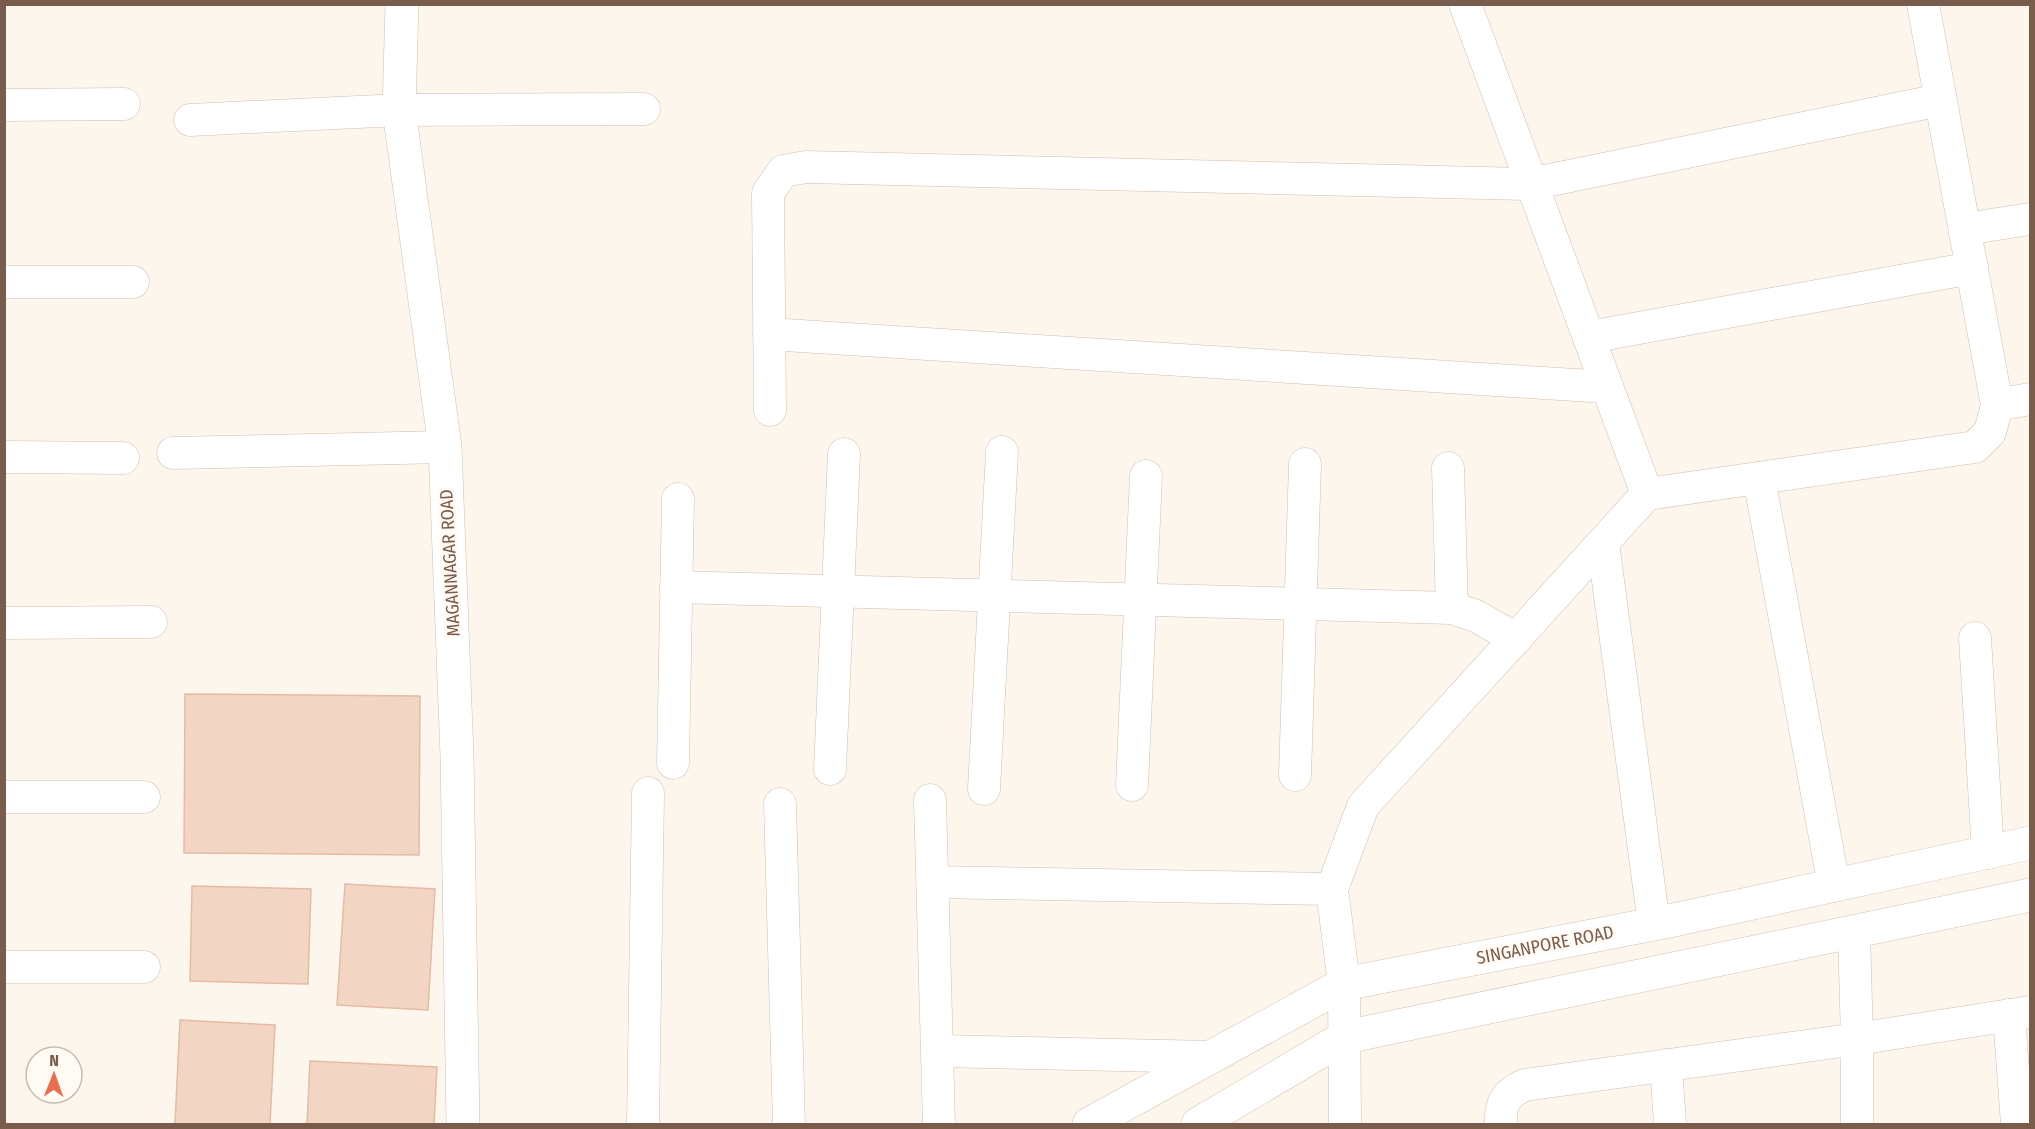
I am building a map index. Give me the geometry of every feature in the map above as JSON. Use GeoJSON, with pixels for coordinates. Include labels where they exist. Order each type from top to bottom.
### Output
{"type":"FeatureCollection","features":[{"type":"Feature","properties":{"kind":"main road","name":"MAGANNAGAR ROAD"},"geometry":{"type":"LineString","coordinates":[[402,4],[399,110],[445,447],[455,697],[463,1125]]}},
{"type":"Feature","properties":{"kind":"main road","name":"SINGANPORE ROAD"},"geometry":{"type":"LineString","coordinates":[[1089,1125],[1344,984],[1654,924],[2031,843]]}},
{"type":"Feature","properties":{"kind":"main road"},"geometry":{"type":"LineString","coordinates":[[1198,1125],[1345,1037],[2031,895]]}},
{"type":"Feature","properties":{"kind":"street"},"geometry":{"type":"LineString","coordinates":[[1465,4],[1647,494]]}},
{"type":"Feature","properties":{"kind":"street"},"geometry":{"type":"LineString","coordinates":[[1345,1125],[1344,984],[1332,888],[1364,806],[1647,494],[1975,447],[1990,432],[1997,405],[1923,4]]}},
{"type":"Feature","properties":{"kind":"street"},"geometry":{"type":"LineString","coordinates":[[770,410],[768,193],[783,171],[818,167],[1532,184],[1940,100]]}},
{"type":"Feature","properties":{"kind":"street"},"geometry":{"type":"LineString","coordinates":[[4,105],[124,104]]}},
{"type":"Feature","properties":{"kind":"street"},"geometry":{"type":"LineString","coordinates":[[190,120],[399,110],[644,109]]}},
{"type":"Feature","properties":{"kind":"street"},"geometry":{"type":"LineString","coordinates":[[1965,229],[2031,219]]}},
{"type":"Feature","properties":{"kind":"street"},"geometry":{"type":"LineString","coordinates":[[1589,337],[1972,268]]}},
{"type":"Feature","properties":{"kind":"street"},"geometry":{"type":"LineString","coordinates":[[4,282],[133,282]]}},
{"type":"Feature","properties":{"kind":"street"},"geometry":{"type":"LineString","coordinates":[[769,334],[1607,387]]}},
{"type":"Feature","properties":{"kind":"street"},"geometry":{"type":"LineString","coordinates":[[1997,405],[2031,399]]}},
{"type":"Feature","properties":{"kind":"street"},"geometry":{"type":"LineString","coordinates":[[173,453],[445,447]]}},
{"type":"Feature","properties":{"kind":"street"},"geometry":{"type":"LineString","coordinates":[[984,789],[1002,452]]}},
{"type":"Feature","properties":{"kind":"street"},"geometry":{"type":"LineString","coordinates":[[830,769],[844,454]]}},
{"type":"Feature","properties":{"kind":"street"},"geometry":{"type":"LineString","coordinates":[[4,458],[123,458]]}},
{"type":"Feature","properties":{"kind":"street"},"geometry":{"type":"LineString","coordinates":[[1295,775],[1305,464]]}},
{"type":"Feature","properties":{"kind":"street"},"geometry":{"type":"LineString","coordinates":[[1448,468],[1452,608]]}},
{"type":"Feature","properties":{"kind":"street"},"geometry":{"type":"LineString","coordinates":[[1132,785],[1146,476]]}},
{"type":"Feature","properties":{"kind":"street"},"geometry":{"type":"LineString","coordinates":[[1759,478],[1833,886]]}},
{"type":"Feature","properties":{"kind":"street"},"geometry":{"type":"LineString","coordinates":[[673,763],[678,499]]}},
{"type":"Feature","properties":{"kind":"street"},"geometry":{"type":"LineString","coordinates":[[1603,543],[1654,924]]}},
{"type":"Feature","properties":{"kind":"street"},"geometry":{"type":"LineString","coordinates":[[676,587],[1452,608],[1476,616],[1516,639]]}},
{"type":"Feature","properties":{"kind":"street"},"geometry":{"type":"LineString","coordinates":[[4,623],[151,622]]}},
{"type":"Feature","properties":{"kind":"street"},"geometry":{"type":"LineString","coordinates":[[1975,639],[1988,853]]}},
{"type":"Feature","properties":{"kind":"street"},"geometry":{"type":"LineString","coordinates":[[644,1125],[648,793]]}},
{"type":"Feature","properties":{"kind":"street"},"geometry":{"type":"LineString","coordinates":[[4,797],[144,797]]}},
{"type":"Feature","properties":{"kind":"street"},"geometry":{"type":"LineString","coordinates":[[930,800],[939,1125]]}},
{"type":"Feature","properties":{"kind":"street"},"geometry":{"type":"LineString","coordinates":[[780,804],[789,1125]]}},
{"type":"Feature","properties":{"kind":"street"},"geometry":{"type":"LineString","coordinates":[[933,882],[1332,888]]}},
{"type":"Feature","properties":{"kind":"street"},"geometry":{"type":"LineString","coordinates":[[1854,931],[1857,1125]]}},
{"type":"Feature","properties":{"kind":"street"},"geometry":{"type":"LineString","coordinates":[[4,967],[144,967]]}},
{"type":"Feature","properties":{"kind":"street"},"geometry":{"type":"LineString","coordinates":[[1501,1125],[1504,1101],[1512,1091],[1525,1085],[2020,1014],[2017,1125]]}},
{"type":"Feature","properties":{"kind":"street"},"geometry":{"type":"LineString","coordinates":[[938,1051],[1212,1057]]}},
{"type":"Feature","properties":{"kind":"street"},"geometry":{"type":"LineString","coordinates":[[1666,1065],[1670,1125]]}},
{"type":"Feature","properties":{"kind":"building"},"geometry":{"type":"Polygon","coordinates":[[[185,694],[420,696],[419,855],[184,853],[185,694]]]}},
{"type":"Feature","properties":{"kind":"building"},"geometry":{"type":"Polygon","coordinates":[[[345,884],[435,889],[428,1010],[337,1005],[345,884]]]}},
{"type":"Feature","properties":{"kind":"building"},"geometry":{"type":"Polygon","coordinates":[[[192,886],[311,889],[308,984],[190,981],[192,886]]]}},
{"type":"Feature","properties":{"kind":"building"},"geometry":{"type":"Polygon","coordinates":[[[180,1020],[275,1025],[270,1124],[175,1124],[180,1020]]]}},
{"type":"Feature","properties":{"kind":"building"},"geometry":{"type":"Polygon","coordinates":[[[310,1061],[437,1067],[434,1124],[307,1124],[310,1061]]]}}]}
